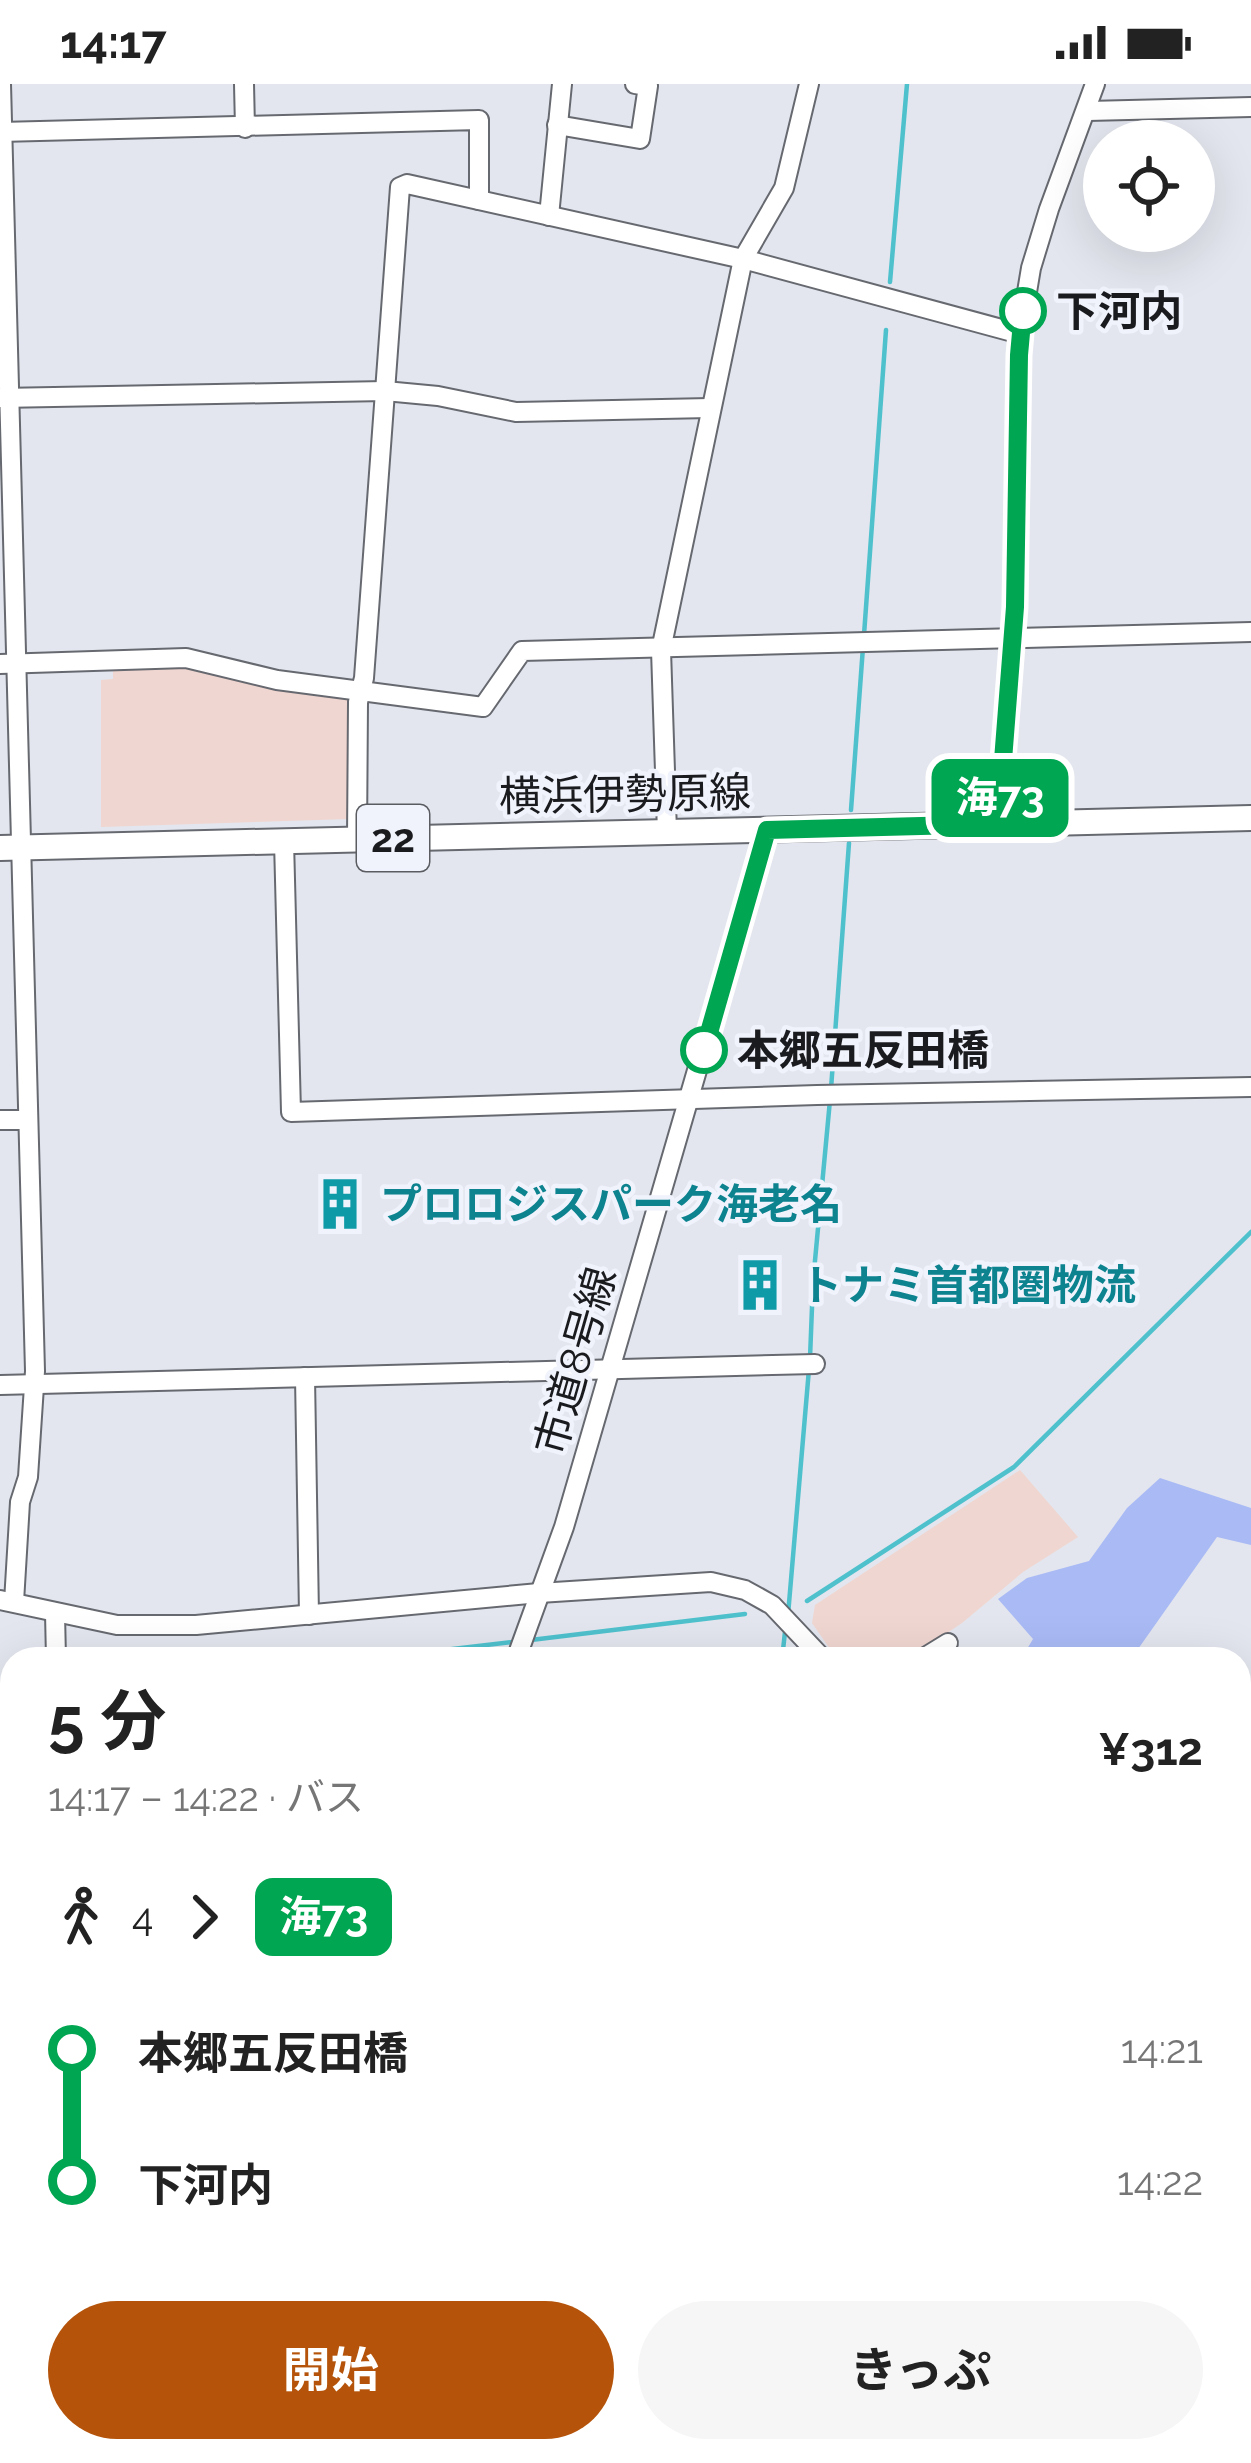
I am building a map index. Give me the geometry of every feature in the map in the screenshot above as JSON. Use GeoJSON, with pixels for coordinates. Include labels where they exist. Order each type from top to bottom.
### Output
{"type":"FeatureCollection","features":[{"type":"Feature","properties":{"kind":"main road","name":"横浜伊勢原線"},"geometry":{"type":"LineString","coordinates":[[10,848],[1251,818]]}},
{"type":"Feature","properties":{"kind":"street"},"geometry":{"type":"LineString","coordinates":[[1,84],[10,848],[27,1120],[35,1384],[28,1477],[20,1502],[7,1601],[117,1625],[196,1625],[711,1582],[730,1584],[772,1605],[813,1647]]}},
{"type":"Feature","properties":{"kind":"street"},"geometry":{"type":"LineString","coordinates":[[244,84],[245,128]]}},
{"type":"Feature","properties":{"kind":"street"},"geometry":{"type":"LineString","coordinates":[[549,216],[562,84]]}},
{"type":"Feature","properties":{"kind":"street"},"geometry":{"type":"LineString","coordinates":[[557,124],[640,140],[648,86],[635,84]]}},
{"type":"Feature","properties":{"kind":"street"},"geometry":{"type":"LineString","coordinates":[[667,832],[661,650],[743,259],[784,188],[808,84]]}},
{"type":"Feature","properties":{"kind":"street"},"geometry":{"type":"LineString","coordinates":[[998,824],[1012,637],[1020,334],[1031,268],[1048,209],[1095,84]]}},
{"type":"Feature","properties":{"kind":"street"},"geometry":{"type":"LineString","coordinates":[[1088,111],[1251,107]]}},
{"type":"Feature","properties":{"kind":"street"},"geometry":{"type":"LineString","coordinates":[[1,132],[479,120],[479,200]]}},
{"type":"Feature","properties":{"kind":"street"},"geometry":{"type":"LineString","coordinates":[[357,839],[360,692],[400,188],[407,184],[743,259],[1020,334]]}},
{"type":"Feature","properties":{"kind":"street"},"geometry":{"type":"LineString","coordinates":[[4,398],[385,391],[516,412],[710,408]]}},
{"type":"Feature","properties":{"kind":"street"},"geometry":{"type":"LineString","coordinates":[[7,664],[186,658],[277,680],[483,707],[522,651],[1251,632]]}},
{"type":"Feature","properties":{"kind":"street","name":"市道8号線"},"geometry":{"type":"LineString","coordinates":[[520,1647],[564,1527],[767,830]]}},
{"type":"Feature","properties":{"kind":"street"},"geometry":{"type":"LineString","coordinates":[[284,842],[291,1112],[1251,1087]]}},
{"type":"Feature","properties":{"kind":"street"},"geometry":{"type":"LineString","coordinates":[[0,1120],[27,1120]]}},
{"type":"Feature","properties":{"kind":"street"},"geometry":{"type":"LineString","coordinates":[[0,1385],[811,1364]]}},
{"type":"Feature","properties":{"kind":"street"},"geometry":{"type":"LineString","coordinates":[[305,1377],[309,1615]]}},
{"type":"Feature","properties":{"kind":"street"},"geometry":{"type":"LineString","coordinates":[[55,1613],[56,1647]]}},
{"type":"Feature","properties":{"kind":"street"},"geometry":{"type":"LineString","coordinates":[[942,1647],[948,1643]]}},
{"type":"Feature","properties":{"kind":"shaded area"},"geometry":{"type":"Polygon","coordinates":[[[189,667],[349,698],[349,819],[101,827],[101,680],[113,679],[113,668],[189,667]]]}},
{"type":"Feature","properties":{"kind":"shaded area"},"geometry":{"type":"Polygon","coordinates":[[[1020,1470],[1078,1537],[1023,1572],[926,1647],[829,1647],[812,1623],[815,1605],[1020,1470]]]}},
{"type":"Feature","properties":{"kind":"shaded area"},"geometry":{"type":"Polygon","coordinates":[[[1160,1478],[1251,1508],[1251,1545],[1217,1537],[1139,1647],[1028,1647],[1033,1639],[998,1599],[1027,1578],[1089,1561],[1127,1508],[1160,1478]]]}},
{"type":"Feature","properties":{"kind":"waterway"},"geometry":{"type":"LineString","coordinates":[[890,282],[907,84]]}},
{"type":"Feature","properties":{"kind":"waterway"},"geometry":{"type":"LineString","coordinates":[[864,635],[886,330]]}},
{"type":"Feature","properties":{"kind":"waterway"},"geometry":{"type":"LineString","coordinates":[[851,810],[863,647]]}},
{"type":"Feature","properties":{"kind":"waterway"},"geometry":{"type":"LineString","coordinates":[[831,1089],[849,843]]}},
{"type":"Feature","properties":{"kind":"waterway"},"geometry":{"type":"LineString","coordinates":[[810,1358],[830,1100]]}},
{"type":"Feature","properties":{"kind":"waterway"},"geometry":{"type":"LineString","coordinates":[[807,1601],[1014,1467],[1251,1232]]}},
{"type":"Feature","properties":{"kind":"waterway"},"geometry":{"type":"LineString","coordinates":[[788,1615],[809,1369]]}},
{"type":"Feature","properties":{"kind":"waterway"},"geometry":{"type":"LineString","coordinates":[[531,1640],[745,1614]]}},
{"type":"Feature","properties":{"kind":"waterway"},"geometry":{"type":"LineString","coordinates":[[783,1647],[785,1632]]}},
{"type":"Feature","properties":{"kind":"waterway"},"geometry":{"type":"LineString","coordinates":[[470,1647],[513,1642]]}},
{"type":"Feature","properties":{"kind":"bus line","name":"海73"},"geometry":{"type":"LineString","coordinates":[[704,1050],[767,830],[998,824],[1015,607],[1023,311]]}},
{"type":"Feature","properties":{"kind":"place","name":"下河内"},"geometry":{"type":"Point","coordinates":[1023,311]}},
{"type":"Feature","properties":{"kind":"place","name":"本郷五反田橋"},"geometry":{"type":"Point","coordinates":[704,1050]}},
{"type":"Feature","properties":{"kind":"place","name":"プロロジスパーク海老名"},"geometry":{"type":"Point","coordinates":[340,1204]}},
{"type":"Feature","properties":{"kind":"place","name":"トナミ首都圏物流"},"geometry":{"type":"Point","coordinates":[760,1285]}}]}
